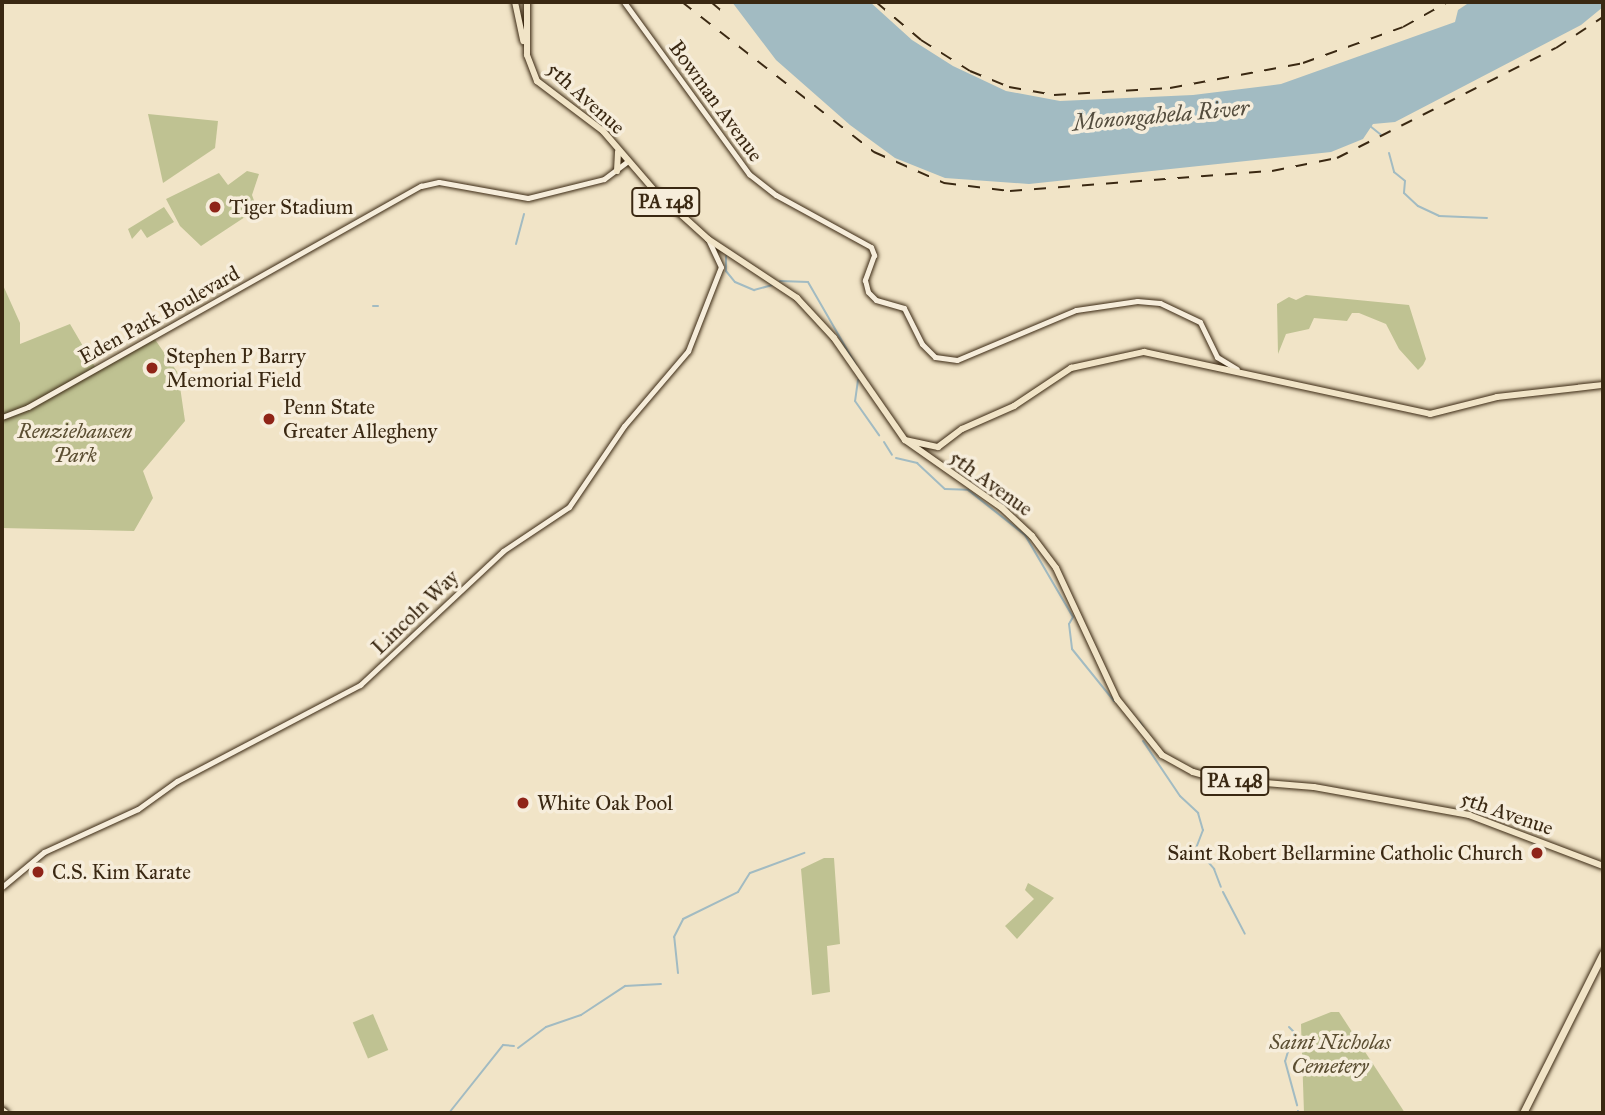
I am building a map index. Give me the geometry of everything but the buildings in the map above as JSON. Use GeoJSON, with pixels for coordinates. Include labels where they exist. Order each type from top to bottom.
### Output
{"type":"FeatureCollection","features":[{"type":"Feature","properties":{"kind":"highway"},"geometry":{"type":"LineString","coordinates":[[1523,1113],[1603,953]]}},
{"type":"Feature","properties":{"kind":"main road"},"geometry":{"type":"LineString","coordinates":[[515,2],[530,71]]}},
{"type":"Feature","properties":{"kind":"main road","name":"5th Avenue"},"geometry":{"type":"LineString","coordinates":[[530,2],[527,33],[530,71],[546,90],[603,131],[628,160],[708,239],[786,290],[822,322],[905,440],[1002,508],[1039,544],[1065,587],[1117,699],[1147,740],[1170,761],[1217,779],[1314,787],[1468,815],[1603,866]]}},
{"type":"Feature","properties":{"kind":"main road","name":"Bowman Avenue"},"geometry":{"type":"LineString","coordinates":[[624,2],[749,174],[776,195],[872,247],[866,283],[874,298],[897,303],[908,313],[925,349],[950,360],[1076,310],[1159,303],[1200,322],[1217,357]]}},
{"type":"Feature","properties":{"kind":"main road"},"geometry":{"type":"LineString","coordinates":[[616,147],[621,161],[617,170]]}},
{"type":"Feature","properties":{"kind":"main road","name":"Eden Park Boulevard"},"geometry":{"type":"LineString","coordinates":[[2,417],[28,407],[433,182],[522,198],[604,179],[628,160]]}},
{"type":"Feature","properties":{"kind":"main road","name":"Lincoln Way"},"geometry":{"type":"LineString","coordinates":[[2,887],[44,852],[138,809],[177,781],[360,685],[503,551],[569,507],[624,426],[688,351],[721,267],[708,239]]}},
{"type":"Feature","properties":{"kind":"main road"},"geometry":{"type":"LineString","coordinates":[[905,440],[938,447],[962,429],[1014,406],[1071,368],[1121,355],[1157,352],[1237,369],[1276,383],[1430,414],[1524,393],[1603,383]]}},
{"type":"Feature","properties":{"kind":"main road"},"geometry":{"type":"LineString","coordinates":[[1212,365],[1217,357],[1237,369]]}},
{"type":"Feature","properties":{"kind":"main road"},"geometry":{"type":"LineString","coordinates":[[2,1110],[6,1113]]}},
{"type":"Feature","properties":{"kind":"green space"},"geometry":{"type":"Polygon","coordinates":[[[148,114],[218,121],[215,148],[163,183],[148,114]]]}},
{"type":"Feature","properties":{"kind":"green space","name":"Tiger Stadium"},"geometry":{"type":"Polygon","coordinates":[[[247,171],[259,174],[252,195],[257,209],[201,246],[180,226],[166,199],[219,173],[228,185],[247,171]]]}},
{"type":"Feature","properties":{"kind":"green space"},"geometry":{"type":"Polygon","coordinates":[[[164,207],[174,222],[147,238],[141,229],[132,239],[128,229],[164,207]]]}},
{"type":"Feature","properties":{"kind":"green space","name":"Renziehausen Park"},"geometry":{"type":"Polygon","coordinates":[[[2,283],[20,323],[20,344],[70,324],[97,370],[154,338],[178,373],[185,421],[143,471],[153,498],[134,531],[2,528],[2,283]]]}},
{"type":"Feature","properties":{"kind":"green space"},"geometry":{"type":"Polygon","coordinates":[[[1306,295],[1409,305],[1426,359],[1423,365],[1418,370],[1399,349],[1386,324],[1359,313],[1352,313],[1347,321],[1314,318],[1309,329],[1286,334],[1278,354],[1277,304],[1289,297],[1296,300],[1306,295]]]}},
{"type":"Feature","properties":{"kind":"green space"},"geometry":{"type":"Polygon","coordinates":[[[824,858],[834,858],[840,944],[827,946],[830,992],[812,995],[801,869],[824,858]]]}},
{"type":"Feature","properties":{"kind":"green space"},"geometry":{"type":"Polygon","coordinates":[[[1028,883],[1054,898],[1017,939],[1005,926],[1034,899],[1025,890],[1028,883]]]}},
{"type":"Feature","properties":{"kind":"green space","name":"Saint Nicholas Cemetery"},"geometry":{"type":"Polygon","coordinates":[[[1331,1012],[1339,1012],[1405,1113],[1304,1113],[1301,1024],[1331,1012]]]}},
{"type":"Feature","properties":{"kind":"green space"},"geometry":{"type":"Polygon","coordinates":[[[373,1014],[388,1050],[368,1058],[353,1023],[373,1014]]]}},
{"type":"Feature","properties":{"kind":"water","name":"Monongahela River"},"geometry":{"type":"Polygon","coordinates":[[[732,2],[870,2],[912,40],[953,66],[1006,91],[1060,101],[1193,95],[1281,84],[1455,22],[1458,10],[1470,2],[1603,2],[1603,7],[1581,25],[1395,122],[1373,124],[1363,139],[1331,152],[1029,184],[945,178],[895,158],[850,125],[776,60],[732,2]]]}},
{"type":"Feature","properties":{"kind":"waterway"},"geometry":{"type":"LineString","coordinates":[[1370,126],[1381,135]]}},
{"type":"Feature","properties":{"kind":"waterway"},"geometry":{"type":"LineString","coordinates":[[1389,153],[1394,172],[1405,181],[1404,193],[1418,206],[1439,216],[1487,218]]}},
{"type":"Feature","properties":{"kind":"waterway"},"geometry":{"type":"LineString","coordinates":[[516,244],[524,214]]}},
{"type":"Feature","properties":{"kind":"waterway"},"geometry":{"type":"LineString","coordinates":[[726,256],[726,271],[735,282],[754,290],[773,285]]}},
{"type":"Feature","properties":{"kind":"waterway"},"geometry":{"type":"LineString","coordinates":[[780,281],[808,282],[856,365]]}},
{"type":"Feature","properties":{"kind":"waterway"},"geometry":{"type":"LineString","coordinates":[[373,306],[378,306]]}},
{"type":"Feature","properties":{"kind":"waterway"},"geometry":{"type":"LineString","coordinates":[[858,380],[855,401],[879,435]]}},
{"type":"Feature","properties":{"kind":"waterway"},"geometry":{"type":"LineString","coordinates":[[884,442],[892,455]]}},
{"type":"Feature","properties":{"kind":"waterway"},"geometry":{"type":"LineString","coordinates":[[896,458],[917,463],[945,489],[968,490],[1025,535],[1073,617],[1069,624],[1072,649],[1114,701]]}},
{"type":"Feature","properties":{"kind":"waterway"},"geometry":{"type":"LineString","coordinates":[[1139,721],[1143,727]]}},
{"type":"Feature","properties":{"kind":"waterway"},"geometry":{"type":"LineString","coordinates":[[1143,741],[1180,796],[1198,813],[1203,830],[1196,848],[1214,869],[1221,887]]}},
{"type":"Feature","properties":{"kind":"waterway"},"geometry":{"type":"LineString","coordinates":[[678,973],[674,937],[683,919],[738,892],[750,873],[804,853]]}},
{"type":"Feature","properties":{"kind":"waterway"},"geometry":{"type":"LineString","coordinates":[[1223,892],[1245,934]]}},
{"type":"Feature","properties":{"kind":"waterway"},"geometry":{"type":"LineString","coordinates":[[518,1048],[546,1027],[581,1015],[625,986],[661,984]]}},
{"type":"Feature","properties":{"kind":"waterway"},"geometry":{"type":"LineString","coordinates":[[1289,1027],[1294,1032],[1285,1061],[1297,1105]]}},
{"type":"Feature","properties":{"kind":"waterway"},"geometry":{"type":"LineString","coordinates":[[449,1113],[503,1045],[514,1046]]}},
{"type":"Feature","properties":{"kind":"railway"},"geometry":{"type":"LineString","coordinates":[[682,2],[874,152],[944,183],[1010,191],[1272,171],[1337,158],[1556,48],[1603,17]]}},
{"type":"Feature","properties":{"kind":"railway"},"geometry":{"type":"LineString","coordinates":[[711,2],[724,13]]}},
{"type":"Feature","properties":{"kind":"railway"},"geometry":{"type":"LineString","coordinates":[[876,2],[921,40],[970,71],[1009,87],[1054,95],[1170,88],[1303,63],[1403,27],[1448,2]]}},
{"type":"Feature","properties":{"kind":"place","name":"Tiger Stadium"},"geometry":{"type":"Point","coordinates":[215,207]}},
{"type":"Feature","properties":{"kind":"place","name":"Stephen P Barry Memorial Field"},"geometry":{"type":"Point","coordinates":[152,368]}},
{"type":"Feature","properties":{"kind":"place","name":"Penn State Greater Allegheny"},"geometry":{"type":"Point","coordinates":[269,419]}},
{"type":"Feature","properties":{"kind":"place","name":"White Oak Pool"},"geometry":{"type":"Point","coordinates":[523,803]}},
{"type":"Feature","properties":{"kind":"place","name":"Saint Robert Bellarmine Catholic Church"},"geometry":{"type":"Point","coordinates":[1537,853]}},
{"type":"Feature","properties":{"kind":"place","name":"C.S. Kim Karate"},"geometry":{"type":"Point","coordinates":[38,872]}}]}
